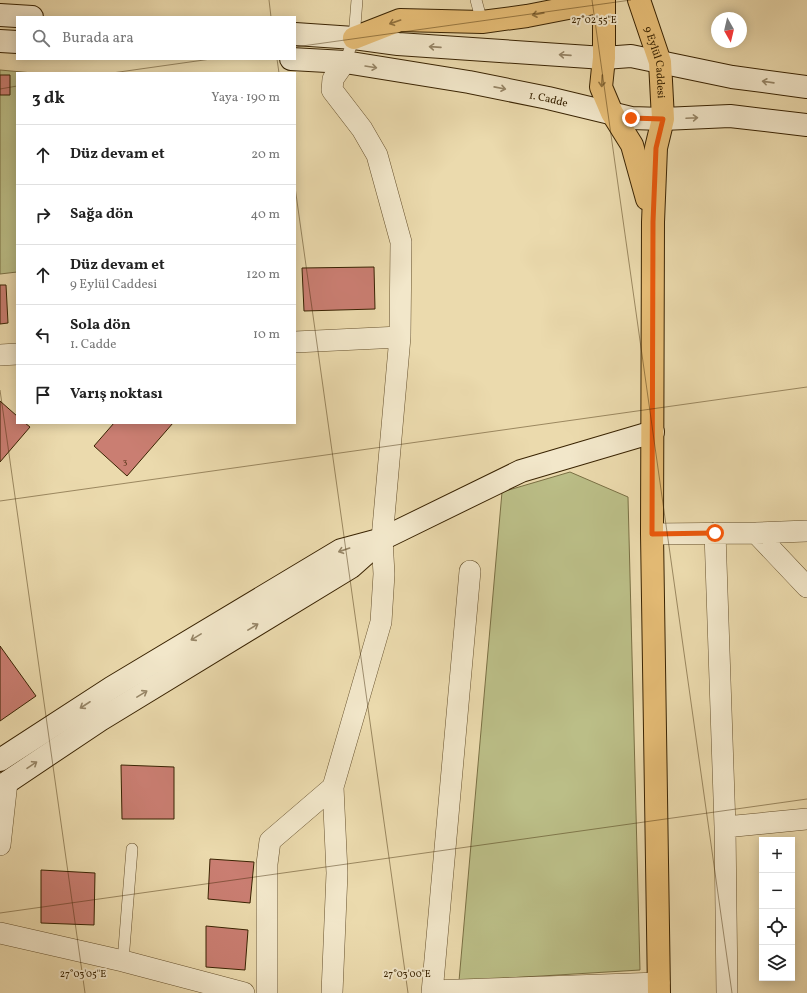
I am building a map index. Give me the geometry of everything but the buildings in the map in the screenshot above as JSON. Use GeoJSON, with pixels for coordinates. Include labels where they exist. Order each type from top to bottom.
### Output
{"type":"FeatureCollection","features":[{"type":"Feature","properties":{"kind":"main road"},"geometry":{"type":"LineString","coordinates":[[354,38],[400,20],[482,22],[527,16],[604,0]]}},
{"type":"Feature","properties":{"kind":"main road","name":"9 Eylül Caddesi"},"geometry":{"type":"LineString","coordinates":[[604,0],[604,58],[601,87],[612,113],[632,145],[653,222]]}},
{"type":"Feature","properties":{"kind":"main road","name":"9 Eylül Caddesi"},"geometry":{"type":"LineString","coordinates":[[639,0],[660,62],[663,119],[656,148],[653,222],[652,534],[659,988]]}},
{"type":"Feature","properties":{"kind":"street"},"geometry":{"type":"LineString","coordinates":[[0,15],[16,16]]}},
{"type":"Feature","properties":{"kind":"street"},"geometry":{"type":"LineString","coordinates":[[296,34],[354,38],[398,44],[604,58],[631,56],[732,77],[807,87]]}},
{"type":"Feature","properties":{"kind":"street"},"geometry":{"type":"LineString","coordinates":[[0,41],[16,42]]}},
{"type":"Feature","properties":{"kind":"street","name":"1. Cadde"},"geometry":{"type":"LineString","coordinates":[[296,59],[345,62],[469,82],[548,98],[631,118],[663,119],[730,116],[807,125]]}},
{"type":"Feature","properties":{"kind":"street"},"geometry":{"type":"LineString","coordinates":[[332,993],[337,873],[333,787],[382,622],[384,574],[382,539],[400,337],[401,242],[377,155],[362,129],[332,90],[333,79],[345,62]]}},
{"type":"Feature","properties":{"kind":"street"},"geometry":{"type":"LineString","coordinates":[[296,342],[400,337]]}},
{"type":"Feature","properties":{"kind":"street"},"geometry":{"type":"LineString","coordinates":[[0,355],[16,354]]}},
{"type":"Feature","properties":{"kind":"street"},"geometry":{"type":"LineString","coordinates":[[0,760],[111,688],[341,550],[382,539],[521,471],[653,432]]}},
{"type":"Feature","properties":{"kind":"street"},"geometry":{"type":"LineString","coordinates":[[652,534],[807,531]]}},
{"type":"Feature","properties":{"kind":"street"},"geometry":{"type":"LineString","coordinates":[[715,533],[725,827],[727,993]]}},
{"type":"Feature","properties":{"kind":"street"},"geometry":{"type":"LineString","coordinates":[[756,533],[807,587]]}},
{"type":"Feature","properties":{"kind":"street"},"geometry":{"type":"LineString","coordinates":[[0,844],[4,784],[100,720],[350,567],[382,539]]}},
{"type":"Feature","properties":{"kind":"street"},"geometry":{"type":"LineString","coordinates":[[470,571],[432,992],[659,988]]}},
{"type":"Feature","properties":{"kind":"street"},"geometry":{"type":"LineString","coordinates":[[267,993],[267,864],[270,841],[333,787]]}},
{"type":"Feature","properties":{"kind":"street"},"geometry":{"type":"LineString","coordinates":[[725,827],[807,819]]}},
{"type":"Feature","properties":{"kind":"street"},"geometry":{"type":"LineString","coordinates":[[0,933],[123,961],[244,993]]}},
{"type":"Feature","properties":{"kind":"lane"},"geometry":{"type":"LineString","coordinates":[[345,62],[354,38],[357,0]]}},
{"type":"Feature","properties":{"kind":"lane"},"geometry":{"type":"LineString","coordinates":[[476,0],[482,22]]}},
{"type":"Feature","properties":{"kind":"lane"},"geometry":{"type":"LineString","coordinates":[[123,961],[132,849]]}},
{"type":"Feature","properties":{"kind":"green space"},"geometry":{"type":"Polygon","coordinates":[[[0,70],[22,72],[16,72],[16,272],[0,274],[0,70]]]}},
{"type":"Feature","properties":{"kind":"green space"},"geometry":{"type":"Polygon","coordinates":[[[570,472],[628,497],[640,970],[459,981],[502,492],[570,472]]]}},
{"type":"Feature","properties":{"kind":"route"},"geometry":{"type":"LineString","coordinates":[[631,118],[663,119],[656,148],[653,222],[652,534],[715,533]]}}]}
